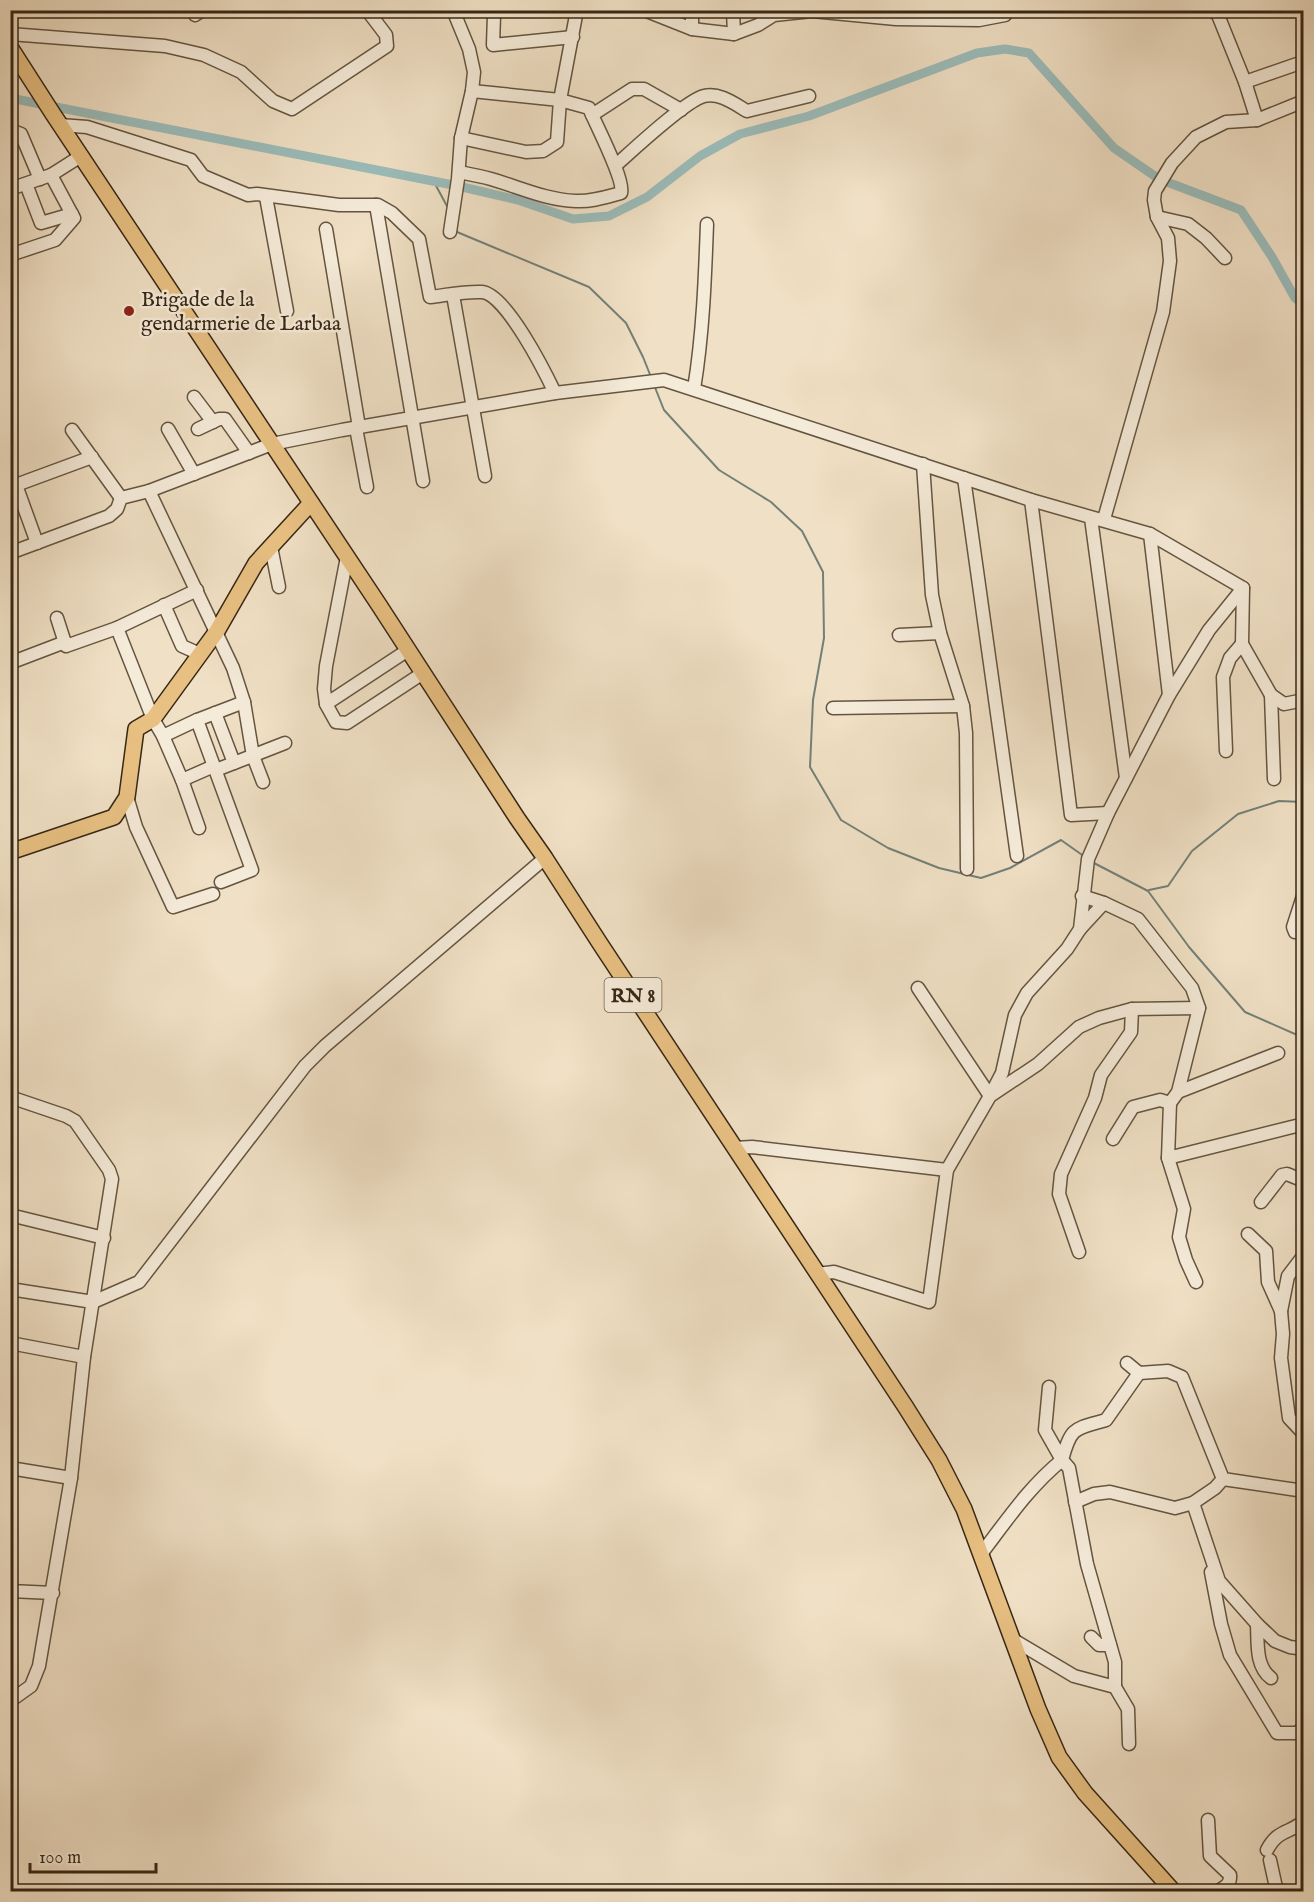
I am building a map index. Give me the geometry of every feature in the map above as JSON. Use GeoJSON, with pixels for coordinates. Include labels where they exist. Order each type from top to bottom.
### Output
{"type":"FeatureCollection","features":[{"type":"Feature","properties":{"kind":"main road","name":"RN 8"},"geometry":{"type":"LineString","coordinates":[[10,47],[939,1460],[964,1509],[1038,1709],[1059,1757],[1071,1775],[1174,1892]]}},
{"type":"Feature","properties":{"kind":"main road"},"geometry":{"type":"LineString","coordinates":[[10,852],[114,817],[127,797],[136,729],[153,719],[217,631],[256,563],[311,503]]}},
{"type":"Feature","properties":{"kind":"street"},"geometry":{"type":"LineString","coordinates":[[192,10],[195,15],[203,10]]}},
{"type":"Feature","properties":{"kind":"street"},"geometry":{"type":"LineString","coordinates":[[10,34],[165,46],[204,55],[241,72],[273,101],[292,109],[387,46],[386,35],[367,10]]}},
{"type":"Feature","properties":{"kind":"street"},"geometry":{"type":"LineString","coordinates":[[450,232],[459,175],[461,138],[474,72],[469,49],[453,10]]}},
{"type":"Feature","properties":{"kind":"street"},"geometry":{"type":"LineString","coordinates":[[461,138],[526,152],[543,151],[557,142],[560,100],[576,10]]}},
{"type":"Feature","properties":{"kind":"street"},"geometry":{"type":"LineString","coordinates":[[644,10],[692,29],[734,34],[758,25],[774,15],[812,10],[979,20],[1005,15],[1009,10]]}},
{"type":"Feature","properties":{"kind":"street"},"geometry":{"type":"LineString","coordinates":[[692,10],[692,29]]}},
{"type":"Feature","properties":{"kind":"street"},"geometry":{"type":"LineString","coordinates":[[733,10],[734,34]]}},
{"type":"Feature","properties":{"kind":"street"},"geometry":{"type":"LineString","coordinates":[[1216,12],[1245,82],[1257,120]]}},
{"type":"Feature","properties":{"kind":"street"},"geometry":{"type":"LineString","coordinates":[[494,15],[493,45],[573,37]]}},
{"type":"Feature","properties":{"kind":"street"},"geometry":{"type":"LineString","coordinates":[[1245,82],[1297,64]]}},
{"type":"Feature","properties":{"kind":"street"},"geometry":{"type":"LineString","coordinates":[[592,115],[632,89],[644,89],[681,110]]}},
{"type":"Feature","properties":{"kind":"street"},"geometry":{"type":"LineString","coordinates":[[459,175],[490,179],[560,200],[594,200],[621,193],[623,186],[590,108],[560,100],[472,91]]}},
{"type":"Feature","properties":{"kind":"street"},"geometry":{"type":"LineString","coordinates":[[616,165],[681,110],[704,96],[717,96],[747,111],[809,96]]}},
{"type":"Feature","properties":{"kind":"street"},"geometry":{"type":"LineString","coordinates":[[1126,778],[1097,519],[1163,312],[1170,261],[1168,238],[1157,217],[1155,191],[1172,164],[1196,137],[1226,122],[1257,120],[1304,101]]}},
{"type":"Feature","properties":{"kind":"street"},"geometry":{"type":"LineString","coordinates":[[56,120],[87,127],[190,160],[203,176],[248,195],[257,194],[339,206],[376,205],[392,213],[419,239],[430,297],[484,292],[498,300],[511,315],[555,393]]}},
{"type":"Feature","properties":{"kind":"street"},"geometry":{"type":"LineString","coordinates":[[10,130],[21,134],[46,177],[74,218],[55,240],[10,255]]}},
{"type":"Feature","properties":{"kind":"street"},"geometry":{"type":"LineString","coordinates":[[10,189],[46,177],[81,156]]}},
{"type":"Feature","properties":{"kind":"street"},"geometry":{"type":"LineString","coordinates":[[26,184],[41,223],[72,214]]}},
{"type":"Feature","properties":{"kind":"street"},"geometry":{"type":"LineString","coordinates":[[266,197],[287,311]]}},
{"type":"Feature","properties":{"kind":"street"},"geometry":{"type":"LineString","coordinates":[[376,205],[412,405],[412,418],[423,482]]}},
{"type":"Feature","properties":{"kind":"street"},"geometry":{"type":"LineString","coordinates":[[1157,217],[1188,224],[1206,238],[1225,258]]}},
{"type":"Feature","properties":{"kind":"street"},"geometry":{"type":"LineString","coordinates":[[694,389],[705,290],[706,224]]}},
{"type":"Feature","properties":{"kind":"street"},"geometry":{"type":"LineString","coordinates":[[326,229],[366,487]]}},
{"type":"Feature","properties":{"kind":"street"},"geometry":{"type":"LineString","coordinates":[[453,295],[485,476]]}},
{"type":"Feature","properties":{"kind":"street"},"geometry":{"type":"LineString","coordinates":[[122,498],[149,491],[272,444],[555,393],[664,380],[1031,500],[1150,534],[1244,588]]}},
{"type":"Feature","properties":{"kind":"street"},"geometry":{"type":"LineString","coordinates":[[194,397],[213,422]]}},
{"type":"Feature","properties":{"kind":"street"},"geometry":{"type":"LineString","coordinates":[[198,429],[219,419],[225,419],[249,453]]}},
{"type":"Feature","properties":{"kind":"street"},"geometry":{"type":"LineString","coordinates":[[168,429],[194,474]]}},
{"type":"Feature","properties":{"kind":"street"},"geometry":{"type":"LineString","coordinates":[[72,430],[122,498]]}},
{"type":"Feature","properties":{"kind":"street"},"geometry":{"type":"LineString","coordinates":[[38,543],[13,487],[92,457]]}},
{"type":"Feature","properties":{"kind":"street"},"geometry":{"type":"LineString","coordinates":[[923,464],[932,595],[940,633],[963,706],[966,733],[968,869]]}},
{"type":"Feature","properties":{"kind":"street"},"geometry":{"type":"LineString","coordinates":[[964,478],[1017,856]]}},
{"type":"Feature","properties":{"kind":"street"},"geometry":{"type":"LineString","coordinates":[[149,491],[233,668],[244,702],[253,756],[263,782]]}},
{"type":"Feature","properties":{"kind":"street"},"geometry":{"type":"LineString","coordinates":[[10,553],[109,516],[117,509],[122,498]]}},
{"type":"Feature","properties":{"kind":"street"},"geometry":{"type":"LineString","coordinates":[[1031,500],[1071,815],[1108,813]]}},
{"type":"Feature","properties":{"kind":"street"},"geometry":{"type":"LineString","coordinates":[[1150,534],[1169,695]]}},
{"type":"Feature","properties":{"kind":"street"},"geometry":{"type":"LineString","coordinates":[[271,547],[279,587]]}},
{"type":"Feature","properties":{"kind":"street"},"geometry":{"type":"LineString","coordinates":[[347,557],[326,666],[324,689],[326,704],[336,722],[347,723],[423,673]]}},
{"type":"Feature","properties":{"kind":"street"},"geometry":{"type":"LineString","coordinates":[[1244,588],[1242,644],[1271,695],[1284,704],[1304,700]]}},
{"type":"Feature","properties":{"kind":"street"},"geometry":{"type":"LineString","coordinates":[[1080,929],[1088,859],[1108,813],[1169,695],[1209,630],[1244,588]]}},
{"type":"Feature","properties":{"kind":"street"},"geometry":{"type":"LineString","coordinates":[[57,618],[66,646],[117,628],[196,590]]}},
{"type":"Feature","properties":{"kind":"street"},"geometry":{"type":"LineString","coordinates":[[164,605],[182,646],[200,654]]}},
{"type":"Feature","properties":{"kind":"street"},"geometry":{"type":"LineString","coordinates":[[117,628],[153,719],[164,736],[199,828]]}},
{"type":"Feature","properties":{"kind":"street"},"geometry":{"type":"LineString","coordinates":[[899,635],[940,633]]}},
{"type":"Feature","properties":{"kind":"street"},"geometry":{"type":"LineString","coordinates":[[10,663],[65,642]]}},
{"type":"Feature","properties":{"kind":"street"},"geometry":{"type":"LineString","coordinates":[[1226,751],[1223,677],[1230,657],[1242,644]]}},
{"type":"Feature","properties":{"kind":"street"},"geometry":{"type":"LineString","coordinates":[[326,704],[408,650]]}},
{"type":"Feature","properties":{"kind":"street"},"geometry":{"type":"LineString","coordinates":[[1271,695],[1274,779]]}},
{"type":"Feature","properties":{"kind":"street"},"geometry":{"type":"LineString","coordinates":[[164,736],[197,720],[244,702]]}},
{"type":"Feature","properties":{"kind":"street"},"geometry":{"type":"LineString","coordinates":[[833,708],[963,706]]}},
{"type":"Feature","properties":{"kind":"street"},"geometry":{"type":"LineString","coordinates":[[215,713],[234,763]]}},
{"type":"Feature","properties":{"kind":"street"},"geometry":{"type":"LineString","coordinates":[[197,720],[252,870],[221,882]]}},
{"type":"Feature","properties":{"kind":"street"},"geometry":{"type":"LineString","coordinates":[[182,780],[285,743]]}},
{"type":"Feature","properties":{"kind":"street"},"geometry":{"type":"LineString","coordinates":[[127,797],[136,827],[173,906],[213,894]]}},
{"type":"Feature","properties":{"kind":"street"},"geometry":{"type":"LineString","coordinates":[[10,1289],[93,1302],[140,1282],[305,1066],[325,1046],[545,858]]}},
{"type":"Feature","properties":{"kind":"street"},"geometry":{"type":"LineString","coordinates":[[1304,892],[1293,927],[1295,932],[1304,932]]}},
{"type":"Feature","properties":{"kind":"street"},"geometry":{"type":"LineString","coordinates":[[1082,896],[1104,903],[1138,919],[1192,988],[1199,1008],[1178,1092],[1170,1103],[1168,1158],[1184,1209],[1179,1238],[1196,1282]]}},
{"type":"Feature","properties":{"kind":"street"},"geometry":{"type":"LineString","coordinates":[[817,1274],[834,1272],[929,1302],[947,1170],[1002,1073],[1015,1015],[1027,993],[1104,903]]}},
{"type":"Feature","properties":{"kind":"street"},"geometry":{"type":"LineString","coordinates":[[918,988],[990,1095]]}},
{"type":"Feature","properties":{"kind":"street"},"geometry":{"type":"LineString","coordinates":[[990,1095],[1038,1064],[1079,1027],[1098,1018],[1132,1009],[1199,1008]]}},
{"type":"Feature","properties":{"kind":"street"},"geometry":{"type":"LineString","coordinates":[[1079,1252],[1059,1194],[1061,1174],[1095,1098],[1101,1076],[1131,1032],[1132,1009]]}},
{"type":"Feature","properties":{"kind":"street"},"geometry":{"type":"LineString","coordinates":[[1178,1092],[1278,1053]]}},
{"type":"Feature","properties":{"kind":"street"},"geometry":{"type":"LineString","coordinates":[[10,1097],[75,1121],[109,1170],[112,1179],[84,1357],[71,1478],[39,1666],[31,1686],[10,1701]]}},
{"type":"Feature","properties":{"kind":"street"},"geometry":{"type":"LineString","coordinates":[[1113,1139],[1133,1107],[1160,1100],[1170,1103]]}},
{"type":"Feature","properties":{"kind":"street"},"geometry":{"type":"LineString","coordinates":[[1168,1158],[1304,1124]]}},
{"type":"Feature","properties":{"kind":"street"},"geometry":{"type":"LineString","coordinates":[[735,1148],[752,1147],[947,1170]]}},
{"type":"Feature","properties":{"kind":"street"},"geometry":{"type":"LineString","coordinates":[[1261,1202],[1282,1175],[1287,1174],[1304,1181]]}},
{"type":"Feature","properties":{"kind":"street"},"geometry":{"type":"LineString","coordinates":[[10,1215],[104,1238]]}},
{"type":"Feature","properties":{"kind":"street"},"geometry":{"type":"LineString","coordinates":[[1248,1234],[1266,1251],[1268,1282],[1281,1311]]}},
{"type":"Feature","properties":{"kind":"street"},"geometry":{"type":"LineString","coordinates":[[1304,1255],[1288,1276],[1281,1311],[1283,1334],[1281,1358],[1289,1418],[1304,1434]]}},
{"type":"Feature","properties":{"kind":"street"},"geometry":{"type":"LineString","coordinates":[[10,1343],[84,1357]]}},
{"type":"Feature","properties":{"kind":"street"},"geometry":{"type":"LineString","coordinates":[[1126,1363],[1139,1373],[1168,1371],[1182,1377],[1223,1479]]}},
{"type":"Feature","properties":{"kind":"street"},"geometry":{"type":"LineString","coordinates":[[981,1554],[1024,1496],[1043,1475],[1062,1460],[1066,1442],[1077,1428],[1106,1420],[1139,1373]]}},
{"type":"Feature","properties":{"kind":"street"},"geometry":{"type":"LineString","coordinates":[[1048,1387],[1046,1430],[1062,1460],[1069,1468],[1087,1564],[1115,1662],[1115,1687],[1128,1709],[1129,1744]]}},
{"type":"Feature","properties":{"kind":"street"},"geometry":{"type":"LineString","coordinates":[[10,1468],[71,1478]]}},
{"type":"Feature","properties":{"kind":"street"},"geometry":{"type":"LineString","coordinates":[[1223,1479],[1304,1491]]}},
{"type":"Feature","properties":{"kind":"street"},"geometry":{"type":"LineString","coordinates":[[1075,1502],[1094,1494],[1110,1492],[1175,1508],[1193,1503],[1215,1488],[1223,1479]]}},
{"type":"Feature","properties":{"kind":"street"},"geometry":{"type":"LineString","coordinates":[[1193,1503],[1219,1581],[1275,1641],[1304,1648]]}},
{"type":"Feature","properties":{"kind":"street"},"geometry":{"type":"LineString","coordinates":[[1214,1565],[1212,1584],[1230,1655],[1277,1733],[1297,1733],[1304,1727]]}},
{"type":"Feature","properties":{"kind":"street"},"geometry":{"type":"LineString","coordinates":[[10,1591],[53,1593]]}},
{"type":"Feature","properties":{"kind":"street"},"geometry":{"type":"LineString","coordinates":[[1257,1624],[1260,1661],[1265,1673],[1271,1678]]}},
{"type":"Feature","properties":{"kind":"street"},"geometry":{"type":"LineString","coordinates":[[1091,1637],[1100,1645],[1110,1645]]}},
{"type":"Feature","properties":{"kind":"street"},"geometry":{"type":"LineString","coordinates":[[1012,1639],[1074,1676],[1115,1687]]}},
{"type":"Feature","properties":{"kind":"street"},"geometry":{"type":"LineString","coordinates":[[1208,1820],[1210,1856],[1230,1875],[1228,1885],[1217,1892]]}},
{"type":"Feature","properties":{"kind":"street"},"geometry":{"type":"LineString","coordinates":[[1277,1892],[1268,1855],[1276,1836],[1304,1821]]}},
{"type":"Feature","properties":{"kind":"waterway"},"geometry":{"type":"LineString","coordinates":[[10,98],[458,186],[518,200],[573,219],[609,216],[647,197],[700,156],[740,134],[809,116],[977,53],[1005,49],[1029,53],[1114,148],[1159,179],[1241,210],[1272,257],[1295,298],[1304,305]]}},
{"type":"Feature","properties":{"kind":"waterway"},"geometry":{"type":"LineString","coordinates":[[434,182],[448,208]]}},
{"type":"Feature","properties":{"kind":"waterway"},"geometry":{"type":"LineString","coordinates":[[456,228],[457,232],[589,287],[626,323],[651,377]]}},
{"type":"Feature","properties":{"kind":"waterway"},"geometry":{"type":"LineString","coordinates":[[654,385],[664,410],[719,470],[771,502],[802,531],[823,572],[824,638],[813,700],[810,767],[841,820],[888,848],[939,868],[981,878],[1010,868],[1061,840],[1085,857]]}},
{"type":"Feature","properties":{"kind":"waterway"},"geometry":{"type":"LineString","coordinates":[[1149,890],[1168,886],[1192,851],[1238,814],[1279,801],[1304,802]]}},
{"type":"Feature","properties":{"kind":"waterway"},"geometry":{"type":"LineString","coordinates":[[1092,862],[1148,891],[1189,947],[1245,1012],[1304,1038]]}},
{"type":"Feature","properties":{"kind":"place","name":"Brigade de la gendarmerie de Larbaa"},"geometry":{"type":"Point","coordinates":[129,311]}}]}
